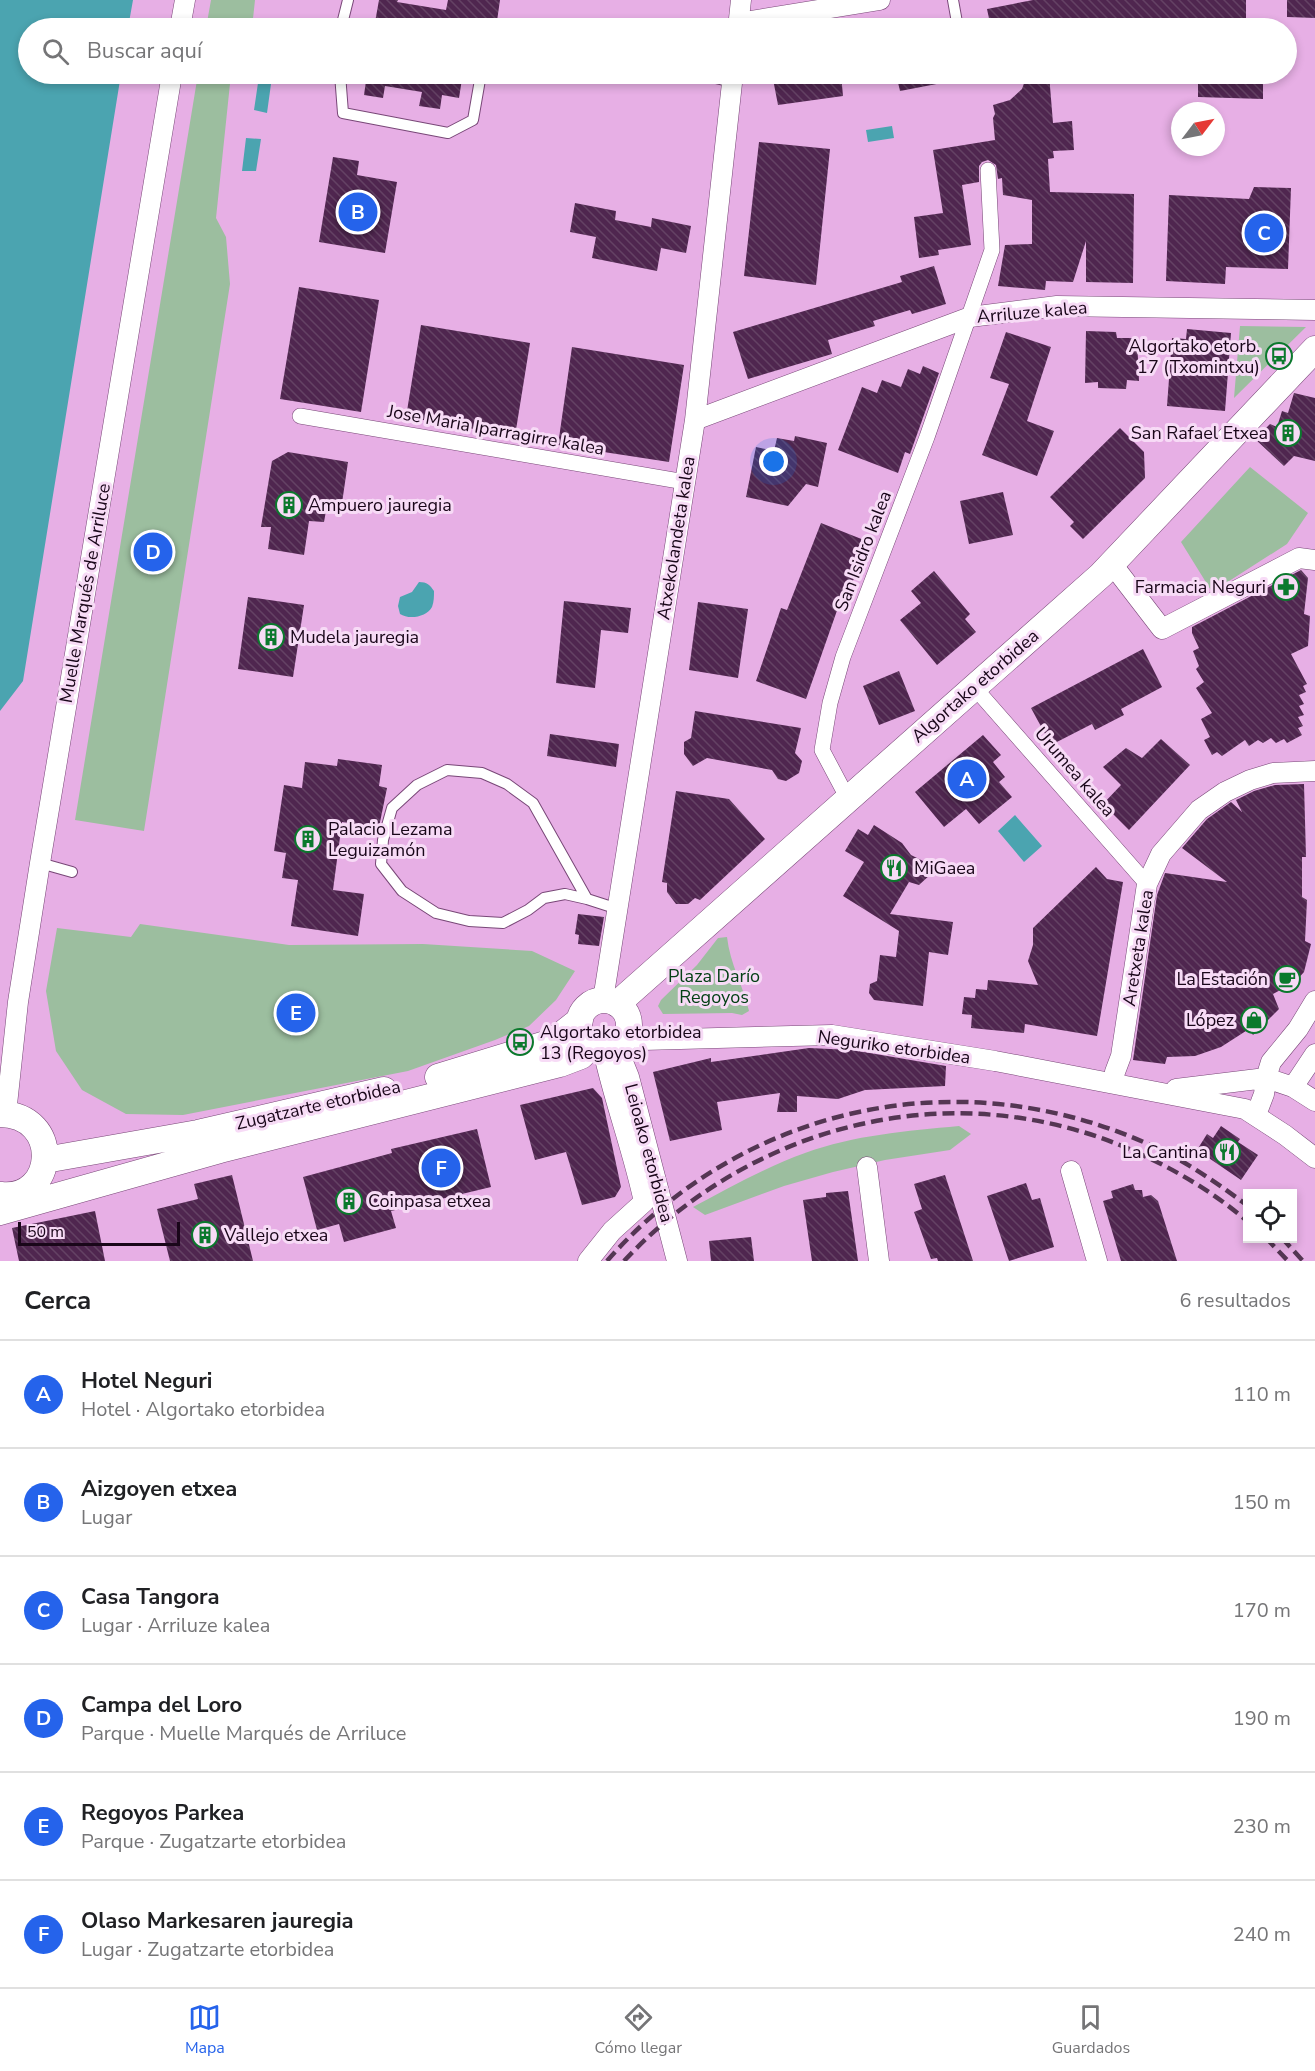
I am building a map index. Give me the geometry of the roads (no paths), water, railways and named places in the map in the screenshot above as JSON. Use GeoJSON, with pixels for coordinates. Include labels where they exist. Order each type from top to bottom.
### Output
{"type":"FeatureCollection","features":[{"type":"Feature","properties":{"kind":"street"},"geometry":{"type":"LineString","coordinates":[[182,18],[185,0]]}},
{"type":"Feature","properties":{"kind":"street"},"geometry":{"type":"LineString","coordinates":[[739,18],[741,0]]}},
{"type":"Feature","properties":{"kind":"street"},"geometry":{"type":"LineString","coordinates":[[782,18],[880,0]]}},
{"type":"Feature","properties":{"kind":"street","name":"Muelle Marqués de Arriluce"},"geometry":{"type":"LineString","coordinates":[[3,1114],[40,863],[170,84]]}},
{"type":"Feature","properties":{"kind":"street","name":"Atxekolandeta kalea"},"geometry":{"type":"LineString","coordinates":[[610,1002],[618,909],[695,420],[731,84]]}},
{"type":"Feature","properties":{"kind":"street","name":"San Isidro kalea"},"geometry":{"type":"LineString","coordinates":[[848,799],[822,750],[830,703],[843,657],[927,437],[992,250],[988,170]]}},
{"type":"Feature","properties":{"kind":"street","name":"Arriluze kalea"},"geometry":{"type":"LineString","coordinates":[[695,420],[970,317],[1057,306],[1315,310]]}},
{"type":"Feature","properties":{"kind":"street","name":"Algortako etorbidea"},"geometry":{"type":"LineString","coordinates":[[610,1002],[848,799],[1112,564],[1315,349]]}},
{"type":"Feature","properties":{"kind":"street","name":"Jose Maria Iparragirre kalea"},"geometry":{"type":"LineString","coordinates":[[300,416],[685,482]]}},
{"type":"Feature","properties":{"kind":"street"},"geometry":{"type":"LineString","coordinates":[[1112,564],[1162,629],[1299,558],[1315,561]]}},
{"type":"Feature","properties":{"kind":"street","name":"Urumea kalea"},"geometry":{"type":"LineString","coordinates":[[974,687],[1147,884]]}},
{"type":"Feature","properties":{"kind":"street","name":"Aretxeta kalea"},"geometry":{"type":"LineString","coordinates":[[1113,1083],[1114,1072],[1121,1056],[1147,884],[1161,854],[1199,810],[1225,792],[1250,780],[1273,773],[1315,771]]}},
{"type":"Feature","properties":{"kind":"street"},"geometry":{"type":"LineString","coordinates":[[1257,1115],[1271,1062],[1298,1029],[1315,1001]]}},
{"type":"Feature","properties":{"kind":"street"},"geometry":{"type":"LineString","coordinates":[[588,1261],[612,1231],[644,1202],[614,1098],[610,1044],[629,1022],[627,1014],[610,1002],[588,1007],[580,1020],[582,1035],[610,1044]]}},
{"type":"Feature","properties":{"kind":"street","name":"Zugatzarte etorbidea"},"geometry":{"type":"LineString","coordinates":[[45,1160],[209,1131],[440,1077],[552,1042],[580,1020]]}},
{"type":"Feature","properties":{"kind":"street","name":"Neguriko etorbidea"},"geometry":{"type":"LineString","coordinates":[[610,1044],[643,1040],[832,1035],[995,1061],[1245,1109],[1257,1115],[1315,1158]]}},
{"type":"Feature","properties":{"kind":"street","name":"Zugatzarte etorbidea"},"geometry":{"type":"LineString","coordinates":[[4,1201],[82,1189],[220,1150],[560,1064],[610,1044]]}},
{"type":"Feature","properties":{"kind":"street","name":"Leioako etorbidea"},"geometry":{"type":"LineString","coordinates":[[610,1044],[629,1077],[677,1261]]}},
{"type":"Feature","properties":{"kind":"street"},"geometry":{"type":"LineString","coordinates":[[1293,1087],[1315,1054]]}},
{"type":"Feature","properties":{"kind":"street","name":"Neguriko etorbidea"},"geometry":{"type":"LineString","coordinates":[[1159,1091],[1266,1078],[1293,1087],[1315,1101]]}},
{"type":"Feature","properties":{"kind":"street"},"geometry":{"type":"LineString","coordinates":[[3,1114],[13,1114],[25,1119],[35,1127],[46,1151],[40,1176],[31,1186],[4,1201]]}},
{"type":"Feature","properties":{"kind":"street"},"geometry":{"type":"LineString","coordinates":[[867,1167],[879,1261]]}},
{"type":"Feature","properties":{"kind":"street"},"geometry":{"type":"LineString","coordinates":[[1071,1171],[1097,1261]]}},
{"type":"Feature","properties":{"kind":"lane"},"geometry":{"type":"LineString","coordinates":[[344,18],[348,0]]}},
{"type":"Feature","properties":{"kind":"lane"},"geometry":{"type":"LineString","coordinates":[[953,0],[956,18]]}},
{"type":"Feature","properties":{"kind":"lane"},"geometry":{"type":"LineString","coordinates":[[341,84],[343,113],[448,133],[473,120],[479,84]]}},
{"type":"Feature","properties":{"kind":"lane"},"geometry":{"type":"LineString","coordinates":[[587,899],[534,803],[507,784],[482,773],[447,770],[417,785],[392,808],[383,840],[381,864],[402,891],[436,913],[469,921],[502,923],[528,910],[544,898],[565,894],[618,909]]}},
{"type":"Feature","properties":{"kind":"lane"},"geometry":{"type":"LineString","coordinates":[[40,863],[72,872]]}},
{"type":"Feature","properties":{"kind":"railway"},"geometry":{"type":"LineString","coordinates":[[607,1261],[662,1208],[723,1165],[789,1133],[858,1112],[930,1103],[1003,1104],[1076,1118],[1161,1150],[1200,1172],[1243,1202]]}},
{"type":"Feature","properties":{"kind":"railway"},"geometry":{"type":"LineString","coordinates":[[624,1261],[677,1213],[735,1173],[797,1143],[863,1124],[931,1114],[1000,1115],[1069,1128],[1136,1152],[1166,1166],[1209,1192],[1243,1218]]}},
{"type":"Feature","properties":{"kind":"railway"},"geometry":{"type":"LineString","coordinates":[[1271,1243],[1288,1261]]}},
{"type":"Feature","properties":{"kind":"railway"},"geometry":{"type":"LineString","coordinates":[[1287,1243],[1303,1261]]}},
{"type":"Feature","properties":{"kind":"place","name":"Aizgoyen etxea"},"geometry":{"type":"Point","coordinates":[358,212]}},
{"type":"Feature","properties":{"kind":"place","name":"Casa Tangora"},"geometry":{"type":"Point","coordinates":[1264,233]}},
{"type":"Feature","properties":{"kind":"place","name":"Algortako etorb. 17 (Txomintxu)"},"geometry":{"type":"Point","coordinates":[1279,356]}},
{"type":"Feature","properties":{"kind":"place","name":"San Rafael Etxea"},"geometry":{"type":"Point","coordinates":[1288,433]}},
{"type":"Feature","properties":{"kind":"place","name":"Ampuero jauregia"},"geometry":{"type":"Point","coordinates":[289,505]}},
{"type":"Feature","properties":{"kind":"place","name":"Campa del Loro"},"geometry":{"type":"Point","coordinates":[153,552]}},
{"type":"Feature","properties":{"kind":"place","name":"Farmacia Neguri"},"geometry":{"type":"Point","coordinates":[1286,587]}},
{"type":"Feature","properties":{"kind":"place","name":"Mudela jauregia"},"geometry":{"type":"Point","coordinates":[271,637]}},
{"type":"Feature","properties":{"kind":"place","name":"Hotel Neguri"},"geometry":{"type":"Point","coordinates":[967,779]}},
{"type":"Feature","properties":{"kind":"place","name":"Palacio Lezama Leguizamón"},"geometry":{"type":"Point","coordinates":[308,839]}},
{"type":"Feature","properties":{"kind":"place","name":"MiGaea"},"geometry":{"type":"Point","coordinates":[894,868]}},
{"type":"Feature","properties":{"kind":"place","name":"La Estación"},"geometry":{"type":"Point","coordinates":[1287,979]}},
{"type":"Feature","properties":{"kind":"place","name":"Regoyos Parkea"},"geometry":{"type":"Point","coordinates":[296,1013]}},
{"type":"Feature","properties":{"kind":"place","name":"López"},"geometry":{"type":"Point","coordinates":[1254,1020]}},
{"type":"Feature","properties":{"kind":"place","name":"Algortako etorbidea 13 (Regoyos)"},"geometry":{"type":"Point","coordinates":[520,1042]}},
{"type":"Feature","properties":{"kind":"place","name":"La Cantina"},"geometry":{"type":"Point","coordinates":[1227,1152]}},
{"type":"Feature","properties":{"kind":"place","name":"Olaso Markesaren jauregia"},"geometry":{"type":"Point","coordinates":[441,1168]}},
{"type":"Feature","properties":{"kind":"place","name":"Coinpasa etxea"},"geometry":{"type":"Point","coordinates":[349,1201]}},
{"type":"Feature","properties":{"kind":"place","name":"Vallejo etxea"},"geometry":{"type":"Point","coordinates":[205,1235]}},
{"type":"Feature","properties":{"kind":"park label","name":"Plaza Darío Regoyos"},"geometry":{"type":"Point","coordinates":[714,986]}}]}
